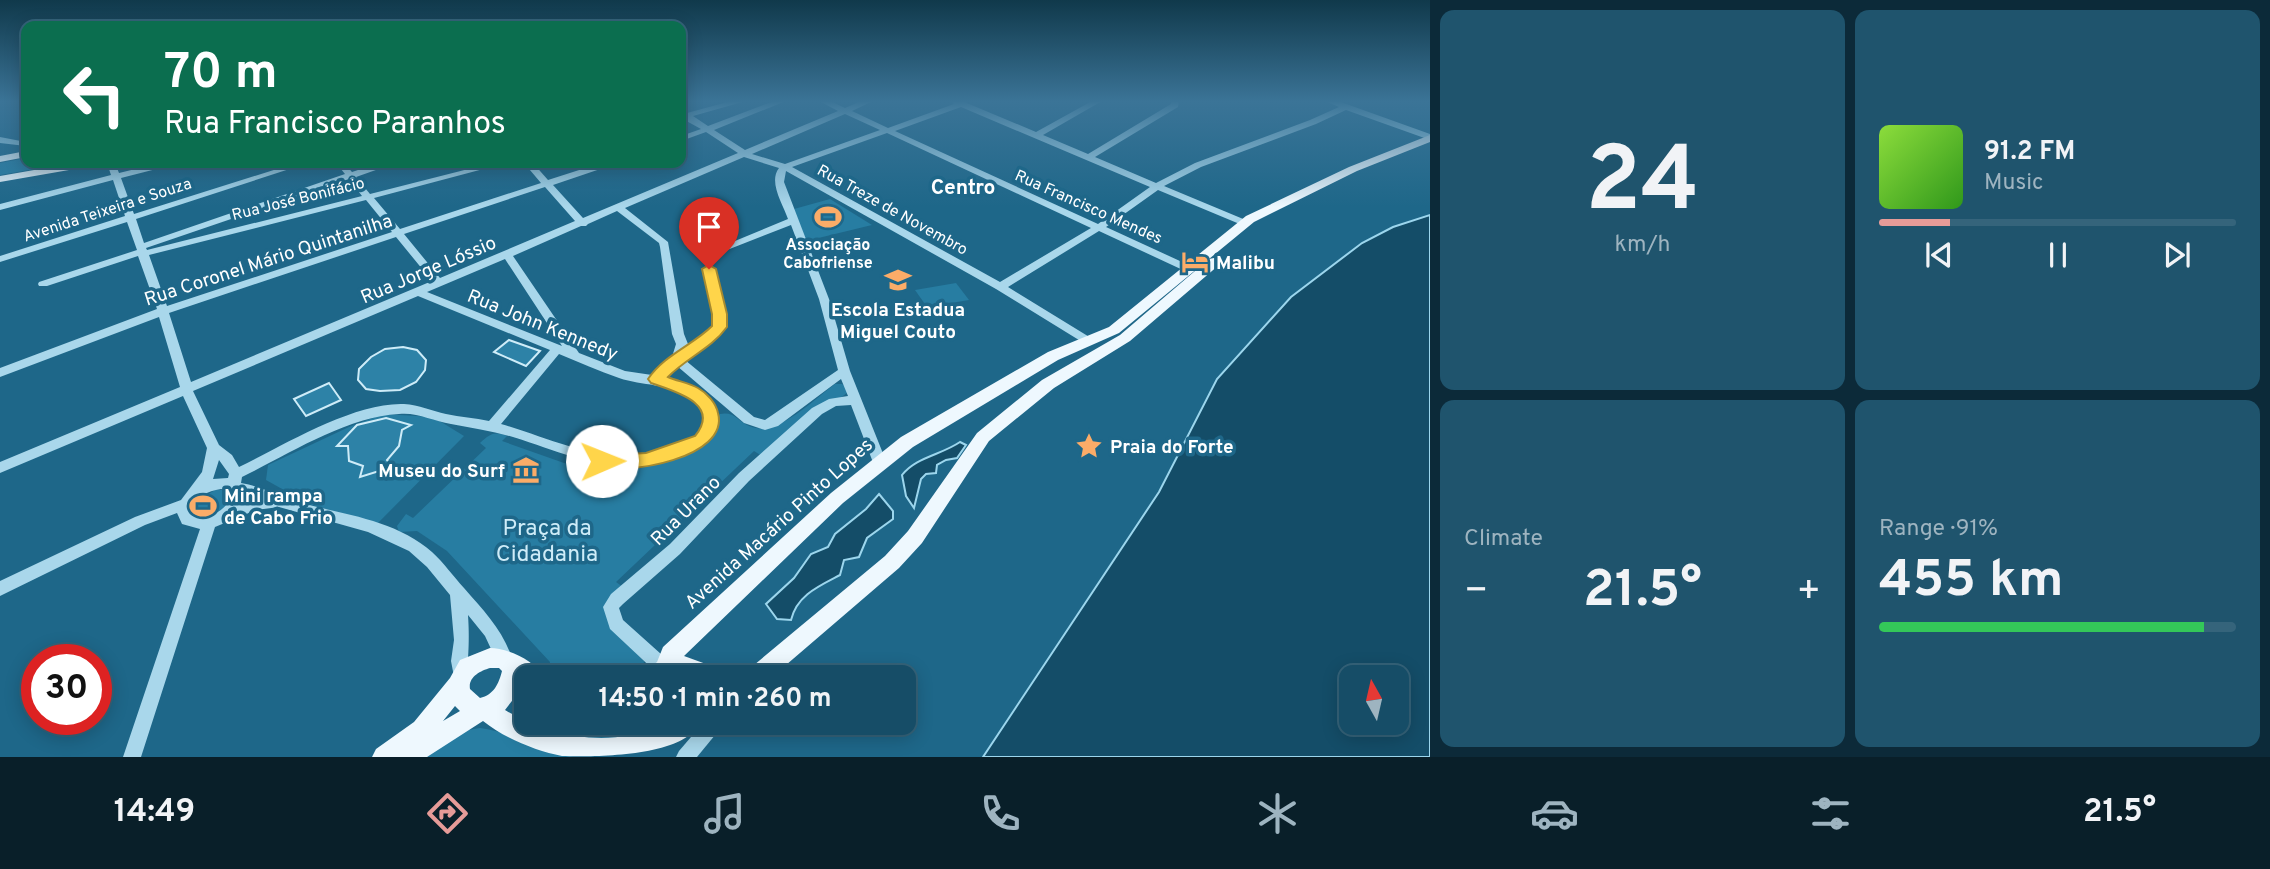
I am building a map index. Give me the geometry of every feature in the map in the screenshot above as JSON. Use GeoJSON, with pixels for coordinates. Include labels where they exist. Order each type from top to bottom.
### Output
{"type":"FeatureCollection","features":[{"type":"Feature","properties":{"kind":"main road"},"geometry":{"type":"LineString","coordinates":[[770,665],[892,562],[915,537],[983,437],[1048,384],[1125,338],[1253,221],[1430,138]]}},
{"type":"Feature","properties":{"kind":"main road"},"geometry":{"type":"LineString","coordinates":[[0,159],[21,148]]}},
{"type":"Feature","properties":{"kind":"main road"},"geometry":{"type":"LineString","coordinates":[[1377,164],[1430,148]]}},
{"type":"Feature","properties":{"kind":"main road"},"geometry":{"type":"LineString","coordinates":[[0,179],[63,168]]}},
{"type":"Feature","properties":{"kind":"main road","name":"Avenida Macário Pinto Lopes"},"geometry":{"type":"LineString","coordinates":[[665,665],[671,654],[879,461],[1027,370],[1114,330],[1253,221]]}},
{"type":"Feature","properties":{"kind":"main road"},"geometry":{"type":"LineString","coordinates":[[384,757],[422,730],[475,660],[484,657],[514,667]]}},
{"type":"Feature","properties":{"kind":"main road"},"geometry":{"type":"LineString","coordinates":[[408,757],[425,742],[502,699],[514,674]]}},
{"type":"Feature","properties":{"kind":"main road"},"geometry":{"type":"LineString","coordinates":[[460,680],[462,698],[468,705],[482,709],[514,727]]}},
{"type":"Feature","properties":{"kind":"main road"},"geometry":{"type":"LineString","coordinates":[[532,735],[554,745],[592,752],[632,751],[670,735]]}},
{"type":"Feature","properties":{"kind":"street","name":"Rua Treze de Novembro"},"geometry":{"type":"LineString","coordinates":[[717,136],[747,155],[785,167],[1000,287],[1087,341]]}},
{"type":"Feature","properties":{"kind":"street","name":"Rua Jorge Lóssio"},"geometry":{"type":"LineString","coordinates":[[0,468],[789,136]]}},
{"type":"Feature","properties":{"kind":"street"},"geometry":{"type":"LineString","coordinates":[[869,136],[785,167],[778,177],[824,299],[844,371],[879,461]]}},
{"type":"Feature","properties":{"kind":"street","name":"Rua Francisco Mendes"},"geometry":{"type":"LineString","coordinates":[[900,136],[1189,270]]}},
{"type":"Feature","properties":{"kind":"street"},"geometry":{"type":"LineString","coordinates":[[1044,136],[1253,221]]}},
{"type":"Feature","properties":{"kind":"street"},"geometry":{"type":"LineString","coordinates":[[1091,156],[1123,136]]}},
{"type":"Feature","properties":{"kind":"street"},"geometry":{"type":"LineString","coordinates":[[1000,287],[1098,228],[1160,184],[1198,165],[1275,136]]}},
{"type":"Feature","properties":{"kind":"street"},"geometry":{"type":"LineString","coordinates":[[0,140],[21,145]]}},
{"type":"Feature","properties":{"kind":"street"},"geometry":{"type":"LineString","coordinates":[[113,168],[163,311],[187,391],[214,448],[227,459],[236,483],[238,501],[217,519],[132,757]]}},
{"type":"Feature","properties":{"kind":"street"},"geometry":{"type":"LineString","coordinates":[[0,207],[150,168]]}},
{"type":"Feature","properties":{"kind":"street","name":"Avenida Teixeira e Souza"},"geometry":{"type":"LineString","coordinates":[[0,259],[288,168]]}},
{"type":"Feature","properties":{"kind":"street"},"geometry":{"type":"LineString","coordinates":[[345,168],[439,282]]}},
{"type":"Feature","properties":{"kind":"street"},"geometry":{"type":"LineString","coordinates":[[43,284],[372,168]]}},
{"type":"Feature","properties":{"kind":"street","name":"Rua José Bonifácio"},"geometry":{"type":"LineString","coordinates":[[141,251],[482,168]]}},
{"type":"Feature","properties":{"kind":"street"},"geometry":{"type":"LineString","coordinates":[[533,168],[583,223]]}},
{"type":"Feature","properties":{"kind":"street","name":"Rua Coronel Mário Quintanilha"},"geometry":{"type":"LineString","coordinates":[[0,373],[163,311],[594,168]]}},
{"type":"Feature","properties":{"kind":"street"},"geometry":{"type":"LineString","coordinates":[[620,208],[663,242],[665,247],[678,334],[682,344],[677,359]]}},
{"type":"Feature","properties":{"kind":"street"},"geometry":{"type":"LineString","coordinates":[[723,248],[793,221]]}},
{"type":"Feature","properties":{"kind":"street"},"geometry":{"type":"LineString","coordinates":[[507,254],[575,356]]}},
{"type":"Feature","properties":{"kind":"street"},"geometry":{"type":"LineString","coordinates":[[656,379],[677,359],[703,344],[720,327],[720,314],[709,269]]}},
{"type":"Feature","properties":{"kind":"street","name":"Rua John Kennedy"},"geometry":{"type":"LineString","coordinates":[[418,292],[556,350],[623,374],[656,379],[693,393],[710,410],[712,421],[701,441],[688,448],[646,460],[602,461],[565,452],[492,426]]}},
{"type":"Feature","properties":{"kind":"street"},"geometry":{"type":"LineString","coordinates":[[196,492],[213,484],[236,483],[334,429],[384,411],[410,410],[492,426],[556,350]]}},
{"type":"Feature","properties":{"kind":"street"},"geometry":{"type":"LineString","coordinates":[[677,359],[749,420],[765,425],[780,419],[844,371]]}},
{"type":"Feature","properties":{"kind":"street","name":"Rua Urano"},"geometry":{"type":"LineString","coordinates":[[653,665],[616,624],[611,607],[617,599],[675,549],[744,477],[817,411],[833,402],[856,400]]}},
{"type":"Feature","properties":{"kind":"street"},"geometry":{"type":"LineString","coordinates":[[0,589],[140,521],[185,504],[209,474],[214,448]]}},
{"type":"Feature","properties":{"kind":"street"},"geometry":{"type":"LineString","coordinates":[[236,483],[282,502],[383,532],[415,547],[448,578],[458,593],[473,607],[514,665]]}},
{"type":"Feature","properties":{"kind":"street"},"geometry":{"type":"LineString","coordinates":[[185,504],[183,516],[193,523],[217,519],[256,504],[282,502]]}},
{"type":"Feature","properties":{"kind":"street"},"geometry":{"type":"LineString","coordinates":[[458,593],[462,640],[460,680]]}},
{"type":"Feature","properties":{"kind":"street"},"geometry":{"type":"LineString","coordinates":[[685,757],[704,735]]}},
{"type":"Feature","properties":{"kind":"green space"},"geometry":{"type":"Polygon","coordinates":[[[21,159],[21,168],[40,168],[0,175],[0,163],[21,159]]]}},
{"type":"Feature","properties":{"kind":"green space","name":"Associação Cabofriense"},"geometry":{"type":"Polygon","coordinates":[[[830,199],[872,225],[806,241],[794,209],[830,199]]]}},
{"type":"Feature","properties":{"kind":"green space"},"geometry":{"type":"Polygon","coordinates":[[[956,283],[969,300],[927,307],[915,290],[956,283]]]}},
{"type":"Feature","properties":{"kind":"green space","name":"Praça da Cidadania"},"geometry":{"type":"Polygon","coordinates":[[[835,384],[842,384],[847,388],[847,393],[762,456],[754,451],[616,582],[623,587],[606,606],[607,615],[614,630],[644,661],[644,665],[550,665],[550,662],[447,551],[417,531],[399,532],[397,526],[406,514],[413,518],[486,448],[480,443],[492,434],[507,436],[502,441],[564,463],[602,471],[604,464],[677,456],[720,414],[732,415],[749,426],[760,428],[783,422],[835,384]]]}},
{"type":"Feature","properties":{"kind":"green space"},"geometry":{"type":"Polygon","coordinates":[[[383,414],[433,417],[464,436],[377,524],[309,504],[266,480],[268,465],[383,414]]]}},
{"type":"Feature","properties":{"kind":"green space"},"geometry":{"type":"Polygon","coordinates":[[[215,490],[222,490],[230,497],[226,507],[213,515],[196,517],[191,509],[194,503],[215,490]]]}},
{"type":"Feature","properties":{"kind":"green space"},"geometry":{"type":"Polygon","coordinates":[[[480,728],[504,733],[573,757],[421,757],[462,731],[480,728]]]}},
{"type":"Feature","properties":{"kind":"green space"},"geometry":{"type":"Polygon","coordinates":[[[563,735],[652,735],[632,743],[577,740],[563,735]]]}},
{"type":"Feature","properties":{"kind":"shaded area"},"geometry":{"type":"Polygon","coordinates":[[[1430,215],[1430,757],[983,757],[1159,492],[1217,379],[1291,297],[1362,243],[1393,227],[1430,215]]]}},
{"type":"Feature","properties":{"kind":"shaded area"},"geometry":{"type":"Polygon","coordinates":[[[960,442],[966,445],[957,458],[937,465],[936,473],[926,474],[921,479],[914,508],[906,496],[902,475],[921,460],[960,442]]]}},
{"type":"Feature","properties":{"kind":"shaded area"},"geometry":{"type":"Polygon","coordinates":[[[879,494],[893,511],[893,519],[867,538],[859,557],[844,560],[840,575],[817,587],[804,598],[798,604],[791,620],[777,619],[766,604],[794,578],[811,554],[828,547],[835,534],[866,509],[879,494]]]}},
{"type":"Feature","properties":{"kind":"building"},"geometry":{"type":"Polygon","coordinates":[[[509,340],[540,351],[526,366],[494,352],[509,340]]]}},
{"type":"Feature","properties":{"kind":"building"},"geometry":{"type":"Polygon","coordinates":[[[403,347],[417,350],[426,360],[425,370],[416,382],[400,390],[366,389],[358,380],[359,369],[371,357],[385,349],[403,347]]]}},
{"type":"Feature","properties":{"kind":"building"},"geometry":{"type":"Polygon","coordinates":[[[329,383],[341,400],[306,416],[294,399],[329,383]]]}},
{"type":"Feature","properties":{"kind":"building"},"geometry":{"type":"Polygon","coordinates":[[[386,418],[411,425],[402,430],[399,446],[387,460],[392,467],[360,477],[363,466],[349,461],[348,446],[337,446],[357,425],[386,418]]]}},
{"type":"Feature","properties":{"kind":"place","name":"Associação Cabofriense"},"geometry":{"type":"Point","coordinates":[828,217]}},
{"type":"Feature","properties":{"kind":"place","name":"Malibu"},"geometry":{"type":"Point","coordinates":[1195,262]}},
{"type":"Feature","properties":{"kind":"place","name":"Escola Estadua Miguel Couto"},"geometry":{"type":"Point","coordinates":[898,280]}},
{"type":"Feature","properties":{"kind":"place","name":"Praia do Forte"},"geometry":{"type":"Point","coordinates":[1089,446]}},
{"type":"Feature","properties":{"kind":"place","name":"Museu do Surf"},"geometry":{"type":"Point","coordinates":[526,470]}},
{"type":"Feature","properties":{"kind":"place","name":"Mini rampa de Cabo Frio"},"geometry":{"type":"Point","coordinates":[203,506]}},
{"type":"Feature","properties":{"kind":"district","name":"Centro"},"geometry":{"type":"Point","coordinates":[963,187]}},
{"type":"Feature","properties":{"kind":"route"},"geometry":{"type":"LineString","coordinates":[[602,461],[646,460],[688,448],[701,441],[708,432],[712,421],[710,410],[702,400],[693,393],[656,379],[677,359],[703,344],[720,327],[720,314],[709,269]]}}]}
